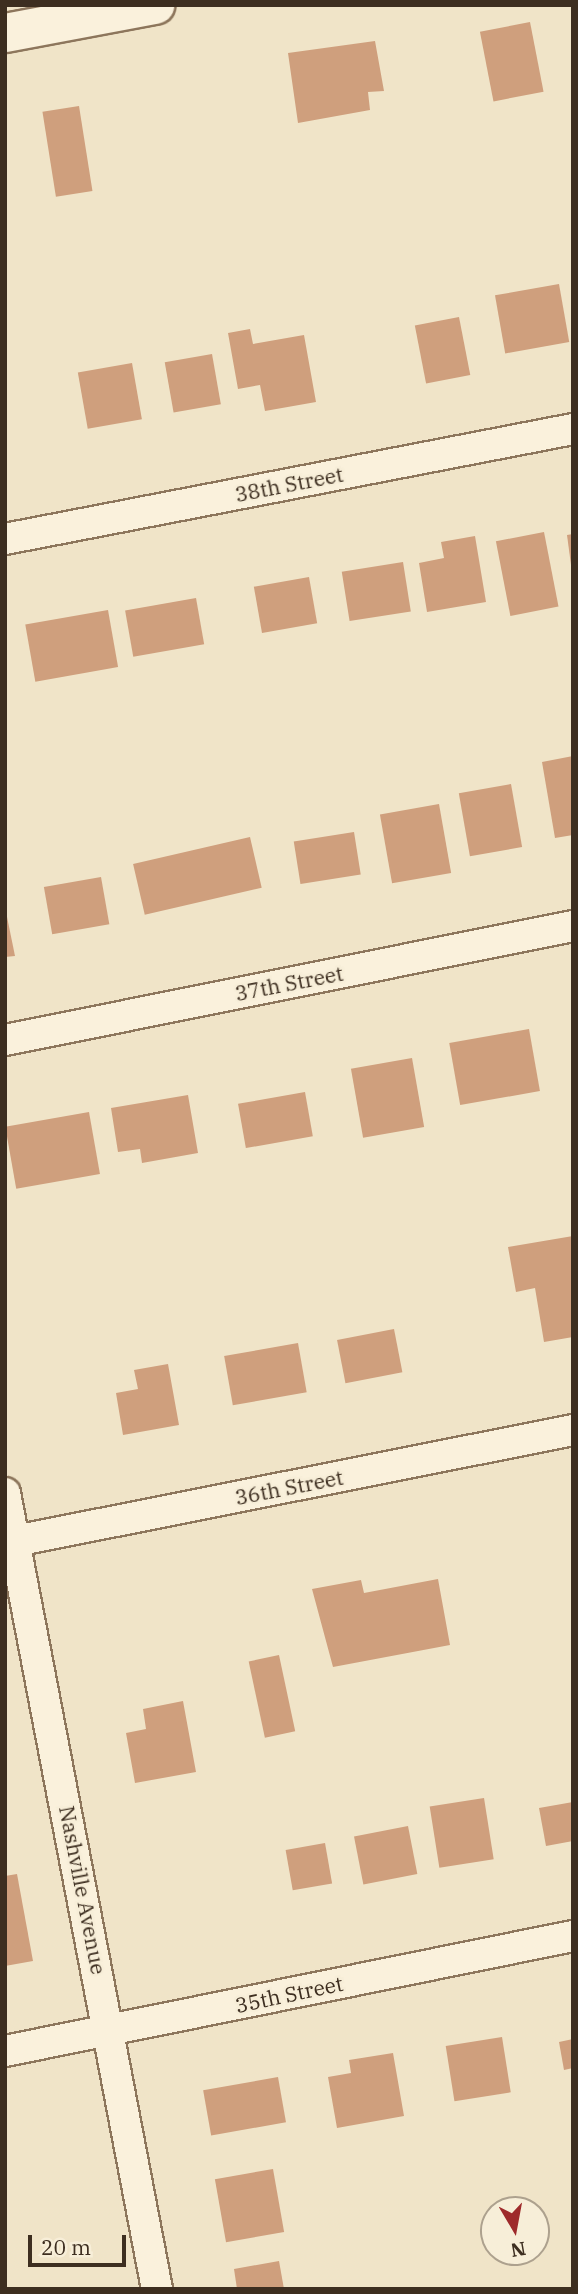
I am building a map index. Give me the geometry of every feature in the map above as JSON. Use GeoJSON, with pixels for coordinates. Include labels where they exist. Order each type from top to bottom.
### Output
{"type":"FeatureCollection","features":[{"type":"Feature","properties":{"kind":"street"},"geometry":{"type":"LineString","coordinates":[[5,33],[155,5]]}},
{"type":"Feature","properties":{"kind":"street","name":"38th Street"},"geometry":{"type":"LineString","coordinates":[[5,539],[573,429]]}},
{"type":"Feature","properties":{"kind":"street","name":"37th Street"},"geometry":{"type":"LineString","coordinates":[[5,1040],[573,926]]}},
{"type":"Feature","properties":{"kind":"street","name":"36th Street"},"geometry":{"type":"LineString","coordinates":[[9,1543],[573,1430]]}},
{"type":"Feature","properties":{"kind":"street","name":"Nashville Avenue"},"geometry":{"type":"LineString","coordinates":[[5,1493],[9,1543],[111,2031],[156,2289]]}},
{"type":"Feature","properties":{"kind":"street","name":"35th Street"},"geometry":{"type":"LineString","coordinates":[[5,2051],[573,1936]]}},
{"type":"Feature","properties":{"kind":"building"},"geometry":{"type":"Polygon","coordinates":[[[530,22],[544,92],[493,101],[480,32],[530,22]]]}},
{"type":"Feature","properties":{"kind":"building"},"geometry":{"type":"Polygon","coordinates":[[[375,41],[384,91],[368,92],[370,110],[298,123],[288,53],[375,41]]]}},
{"type":"Feature","properties":{"kind":"building"},"geometry":{"type":"Polygon","coordinates":[[[79,106],[92,191],[56,197],[42,112],[79,106]]]}},
{"type":"Feature","properties":{"kind":"building"},"geometry":{"type":"Polygon","coordinates":[[[559,284],[569,342],[505,353],[495,295],[559,284]]]}},
{"type":"Feature","properties":{"kind":"building"},"geometry":{"type":"Polygon","coordinates":[[[459,317],[470,375],[426,384],[415,326],[459,317]]]}},
{"type":"Feature","properties":{"kind":"building"},"geometry":{"type":"Polygon","coordinates":[[[250,329],[253,344],[304,335],[316,402],[265,411],[260,385],[238,389],[228,333],[250,329]]]}},
{"type":"Feature","properties":{"kind":"building"},"geometry":{"type":"Polygon","coordinates":[[[212,354],[221,404],[174,413],[165,362],[212,354]]]}},
{"type":"Feature","properties":{"kind":"building"},"geometry":{"type":"Polygon","coordinates":[[[132,363],[142,419],[88,429],[78,373],[132,363]]]}},
{"type":"Feature","properties":{"kind":"building"},"geometry":{"type":"Polygon","coordinates":[[[544,532],[559,607],[510,616],[496,541],[544,532]]]}},
{"type":"Feature","properties":{"kind":"building"},"geometry":{"type":"Polygon","coordinates":[[[573,534],[573,565],[571,565],[567,535],[573,534]]]}},
{"type":"Feature","properties":{"kind":"building"},"geometry":{"type":"Polygon","coordinates":[[[475,536],[486,602],[427,612],[419,563],[444,558],[441,542],[475,536]]]}},
{"type":"Feature","properties":{"kind":"building"},"geometry":{"type":"Polygon","coordinates":[[[403,562],[411,611],[350,621],[342,572],[403,562]]]}},
{"type":"Feature","properties":{"kind":"building"},"geometry":{"type":"Polygon","coordinates":[[[309,577],[317,623],[262,633],[254,587],[309,577]]]}},
{"type":"Feature","properties":{"kind":"building"},"geometry":{"type":"Polygon","coordinates":[[[196,598],[204,644],[133,657],[125,611],[196,598]]]}},
{"type":"Feature","properties":{"kind":"building"},"geometry":{"type":"Polygon","coordinates":[[[108,610],[118,667],[35,682],[25,625],[108,610]]]}},
{"type":"Feature","properties":{"kind":"building"},"geometry":{"type":"Polygon","coordinates":[[[573,756],[573,835],[555,838],[542,762],[573,756]]]}},
{"type":"Feature","properties":{"kind":"building"},"geometry":{"type":"Polygon","coordinates":[[[511,784],[522,847],[470,856],[459,793],[511,784]]]}},
{"type":"Feature","properties":{"kind":"building"},"geometry":{"type":"Polygon","coordinates":[[[439,804],[451,873],[392,883],[380,814],[439,804]]]}},
{"type":"Feature","properties":{"kind":"building"},"geometry":{"type":"Polygon","coordinates":[[[354,832],[361,874],[300,884],[294,842],[354,832]]]}},
{"type":"Feature","properties":{"kind":"building"},"geometry":{"type":"Polygon","coordinates":[[[250,837],[262,888],[145,915],[133,864],[250,837]]]}},
{"type":"Feature","properties":{"kind":"building"},"geometry":{"type":"Polygon","coordinates":[[[101,877],[109,924],[52,934],[44,887],[101,877]]]}},
{"type":"Feature","properties":{"kind":"building"},"geometry":{"type":"Polygon","coordinates":[[[5,907],[15,956],[5,957],[5,907]]]}},
{"type":"Feature","properties":{"kind":"building"},"geometry":{"type":"Polygon","coordinates":[[[529,1029],[540,1091],[460,1105],[449,1043],[529,1029]]]}},
{"type":"Feature","properties":{"kind":"building"},"geometry":{"type":"Polygon","coordinates":[[[412,1058],[424,1127],[363,1138],[351,1069],[412,1058]]]}},
{"type":"Feature","properties":{"kind":"building"},"geometry":{"type":"Polygon","coordinates":[[[305,1092],[313,1136],[246,1148],[238,1104],[305,1092]]]}},
{"type":"Feature","properties":{"kind":"building"},"geometry":{"type":"Polygon","coordinates":[[[188,1095],[198,1153],[142,1163],[140,1149],[118,1152],[111,1108],[188,1095]]]}},
{"type":"Feature","properties":{"kind":"building"},"geometry":{"type":"Polygon","coordinates":[[[89,1112],[100,1174],[16,1189],[5,1127],[89,1112]]]}},
{"type":"Feature","properties":{"kind":"building"},"geometry":{"type":"Polygon","coordinates":[[[573,1236],[573,1337],[544,1342],[535,1288],[516,1292],[508,1247],[573,1236]]]}},
{"type":"Feature","properties":{"kind":"building"},"geometry":{"type":"Polygon","coordinates":[[[394,1329],[402,1372],[345,1383],[337,1340],[394,1329]]]}},
{"type":"Feature","properties":{"kind":"building"},"geometry":{"type":"Polygon","coordinates":[[[298,1343],[307,1392],[233,1405],[224,1356],[298,1343]]]}},
{"type":"Feature","properties":{"kind":"building"},"geometry":{"type":"Polygon","coordinates":[[[168,1364],[179,1425],[123,1435],[116,1393],[138,1389],[134,1370],[168,1364]]]}},
{"type":"Feature","properties":{"kind":"building"},"geometry":{"type":"Polygon","coordinates":[[[438,1579],[450,1645],[333,1667],[312,1589],[361,1580],[364,1593],[438,1579]]]}},
{"type":"Feature","properties":{"kind":"building"},"geometry":{"type":"Polygon","coordinates":[[[279,1655],[295,1731],[265,1738],[249,1661],[279,1655]]]}},
{"type":"Feature","properties":{"kind":"building"},"geometry":{"type":"Polygon","coordinates":[[[183,1701],[196,1772],[135,1783],[126,1733],[146,1729],[143,1709],[183,1701]]]}},
{"type":"Feature","properties":{"kind":"building"},"geometry":{"type":"Polygon","coordinates":[[[484,1798],[494,1859],[439,1868],[430,1807],[484,1798]]]}},
{"type":"Feature","properties":{"kind":"building"},"geometry":{"type":"Polygon","coordinates":[[[573,1802],[573,1841],[546,1846],[539,1808],[573,1802]]]}},
{"type":"Feature","properties":{"kind":"building"},"geometry":{"type":"Polygon","coordinates":[[[408,1826],[417,1874],[363,1885],[354,1836],[408,1826]]]}},
{"type":"Feature","properties":{"kind":"building"},"geometry":{"type":"Polygon","coordinates":[[[325,1843],[332,1883],[293,1890],[286,1850],[325,1843]]]}},
{"type":"Feature","properties":{"kind":"building"},"geometry":{"type":"Polygon","coordinates":[[[17,1874],[33,1961],[5,1966],[5,1876],[17,1874]]]}},
{"type":"Feature","properties":{"kind":"building"},"geometry":{"type":"Polygon","coordinates":[[[502,2037],[511,2092],[454,2101],[446,2046],[502,2037]]]}},
{"type":"Feature","properties":{"kind":"building"},"geometry":{"type":"Polygon","coordinates":[[[573,2039],[573,2068],[564,2070],[559,2042],[573,2039]]]}},
{"type":"Feature","properties":{"kind":"building"},"geometry":{"type":"Polygon","coordinates":[[[393,2053],[404,2116],[337,2128],[328,2077],[351,2073],[349,2060],[393,2053]]]}},
{"type":"Feature","properties":{"kind":"building"},"geometry":{"type":"Polygon","coordinates":[[[278,2077],[286,2122],[211,2135],[203,2090],[278,2077]]]}},
{"type":"Feature","properties":{"kind":"building"},"geometry":{"type":"Polygon","coordinates":[[[273,2169],[284,2232],[226,2242],[215,2179],[273,2169]]]}},
{"type":"Feature","properties":{"kind":"building"},"geometry":{"type":"Polygon","coordinates":[[[279,2261],[284,2289],[237,2289],[234,2269],[279,2261]]]}}]}
